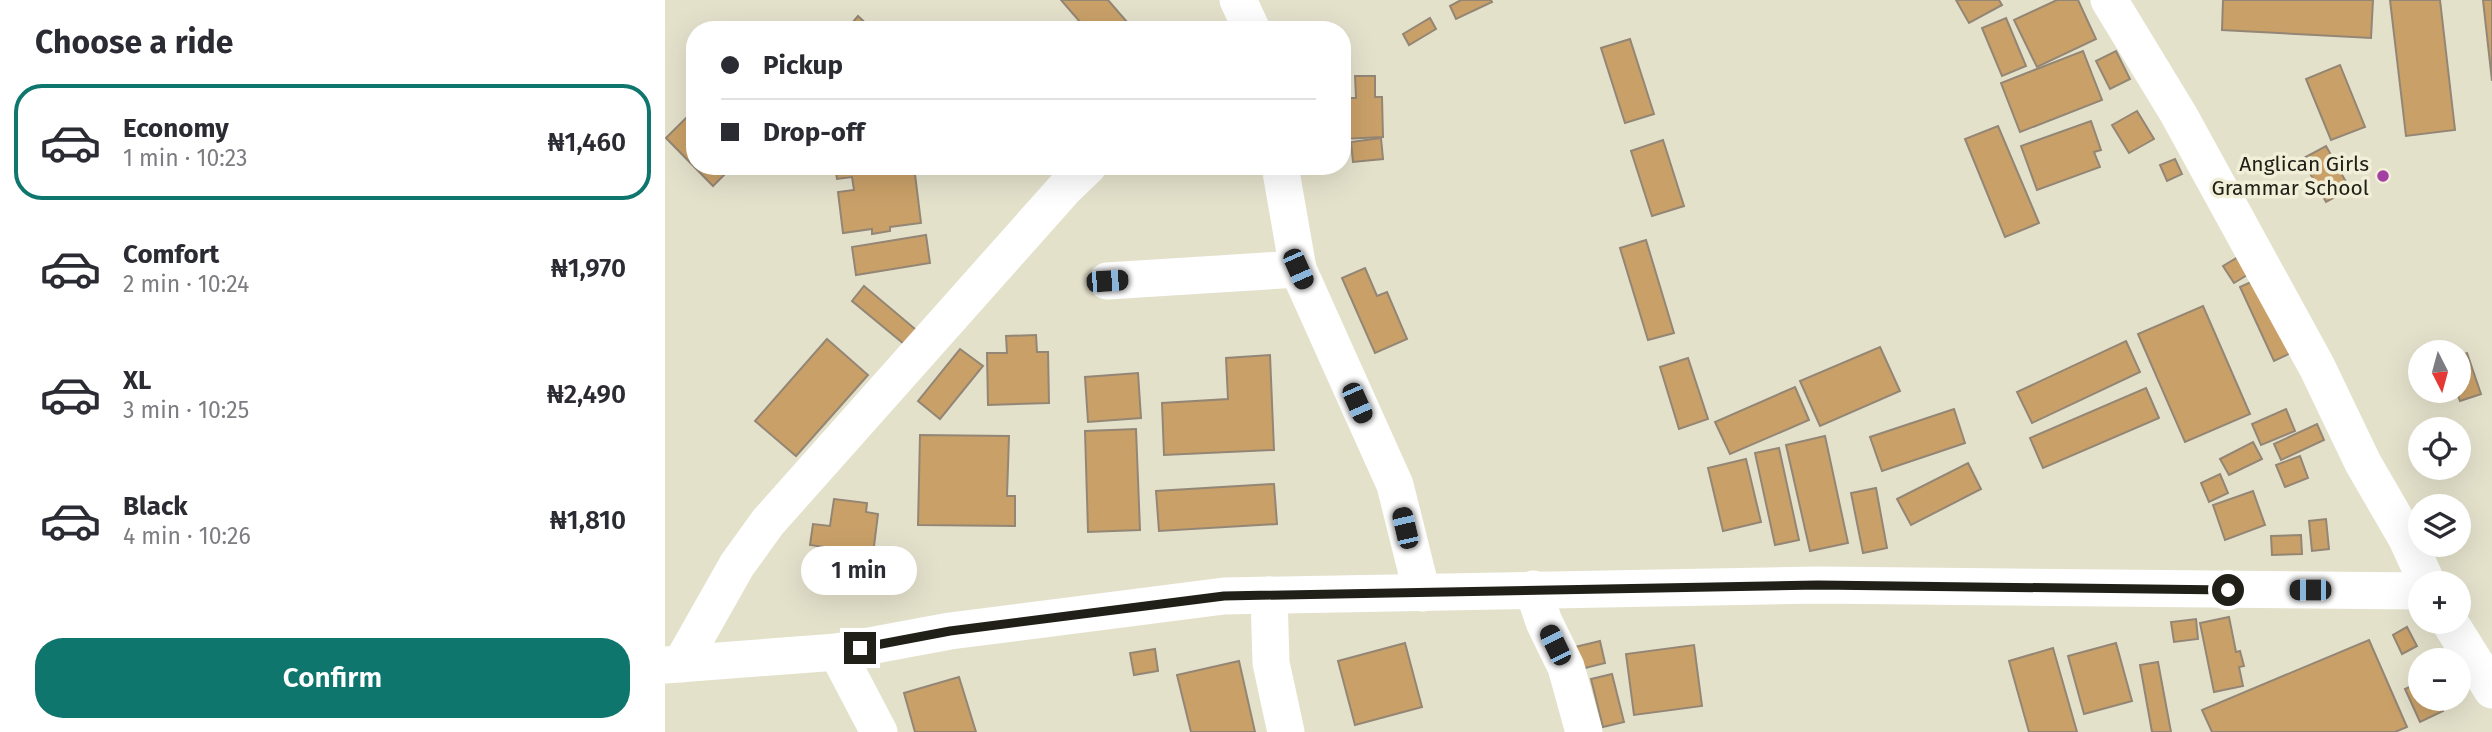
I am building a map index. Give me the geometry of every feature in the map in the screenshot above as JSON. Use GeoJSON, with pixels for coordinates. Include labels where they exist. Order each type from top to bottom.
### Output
{"type":"FeatureCollection","features":[{"type":"Feature","properties":{"kind":"street"},"geometry":{"type":"LineString","coordinates":[[1238,0],[1248,21]]}},
{"type":"Feature","properties":{"kind":"street"},"geometry":{"type":"LineString","coordinates":[[2109,0],[2179,115],[2317,367],[2363,463],[2407,539],[2422,571]]}},
{"type":"Feature","properties":{"kind":"street"},"geometry":{"type":"LineString","coordinates":[[673,664],[768,522],[1079,175]]}},
{"type":"Feature","properties":{"kind":"street"},"geometry":{"type":"LineString","coordinates":[[1282,175],[1298,269],[1395,485],[1422,593]]}},
{"type":"Feature","properties":{"kind":"street"},"geometry":{"type":"LineString","coordinates":[[1107,281],[1298,269]]}},
{"type":"Feature","properties":{"kind":"street"},"geometry":{"type":"LineString","coordinates":[[673,664],[837,652],[950,631],[1224,596],[1269,594],[1818,585],[2408,591]]}},
{"type":"Feature","properties":{"kind":"street"},"geometry":{"type":"LineString","coordinates":[[1533,589],[1544,622],[1566,667],[1584,732]]}},
{"type":"Feature","properties":{"kind":"street"},"geometry":{"type":"LineString","coordinates":[[1269,594],[1271,663],[1286,732]]}},
{"type":"Feature","properties":{"kind":"street"},"geometry":{"type":"LineString","coordinates":[[2457,634],[2492,690]]}},
{"type":"Feature","properties":{"kind":"street"},"geometry":{"type":"LineString","coordinates":[[837,652],[879,732]]}},
{"type":"Feature","properties":{"kind":"building"},"geometry":{"type":"Polygon","coordinates":[[[1061,0],[1108,0],[1126,21],[1079,21],[1061,0]]]}},
{"type":"Feature","properties":{"kind":"building"},"geometry":{"type":"Polygon","coordinates":[[[1461,0],[1492,2],[1456,19],[1450,6],[1461,0]]]}},
{"type":"Feature","properties":{"kind":"building"},"geometry":{"type":"Polygon","coordinates":[[[1956,0],[1999,0],[2002,5],[1969,23],[1956,0]]]}},
{"type":"Feature","properties":{"kind":"building"},"geometry":{"type":"Polygon","coordinates":[[[2057,0],[2078,0],[2096,39],[2037,67],[2014,20],[2057,0]]]}},
{"type":"Feature","properties":{"kind":"building"},"geometry":{"type":"Polygon","coordinates":[[[2223,0],[2373,0],[2371,38],[2222,30],[2223,0]]]}},
{"type":"Feature","properties":{"kind":"building"},"geometry":{"type":"Polygon","coordinates":[[[2390,0],[2440,0],[2455,130],[2406,136],[2390,0]]]}},
{"type":"Feature","properties":{"kind":"building"},"geometry":{"type":"Polygon","coordinates":[[[2483,0],[2492,0],[2492,81],[2483,0]]]}},
{"type":"Feature","properties":{"kind":"building"},"geometry":{"type":"Polygon","coordinates":[[[1430,18],[1436,29],[1409,45],[1403,34],[1430,18]]]}},
{"type":"Feature","properties":{"kind":"building"},"geometry":{"type":"Polygon","coordinates":[[[2006,18],[2026,66],[2002,76],[1982,28],[2006,18]]]}},
{"type":"Feature","properties":{"kind":"building"},"geometry":{"type":"Polygon","coordinates":[[[1630,39],[1654,114],[1625,123],[1601,48],[1630,39]]]}},
{"type":"Feature","properties":{"kind":"building"},"geometry":{"type":"Polygon","coordinates":[[[2083,51],[2102,100],[2020,132],[2001,83],[2083,51]]]}},
{"type":"Feature","properties":{"kind":"building"},"geometry":{"type":"Polygon","coordinates":[[[2116,51],[2130,79],[2110,89],[2096,61],[2116,51]]]}},
{"type":"Feature","properties":{"kind":"building"},"geometry":{"type":"Polygon","coordinates":[[[2340,65],[2365,127],[2331,140],[2306,79],[2340,65]]]}},
{"type":"Feature","properties":{"kind":"building"},"geometry":{"type":"Polygon","coordinates":[[[1355,76],[1375,76],[1375,97],[1382,97],[1383,137],[1351,139],[1351,98],[1356,98],[1355,76]]]}},
{"type":"Feature","properties":{"kind":"building"},"geometry":{"type":"Polygon","coordinates":[[[2137,111],[2154,139],[2129,153],[2112,125],[2137,111]]]}},
{"type":"Feature","properties":{"kind":"building"},"geometry":{"type":"Polygon","coordinates":[[[686,118],[686,158],[666,138],[686,118]]]}},
{"type":"Feature","properties":{"kind":"building"},"geometry":{"type":"Polygon","coordinates":[[[2091,121],[2101,150],[2094,152],[2100,167],[2037,190],[2021,146],[2091,121]]]}},
{"type":"Feature","properties":{"kind":"building"},"geometry":{"type":"Polygon","coordinates":[[[1998,126],[2039,223],[2005,237],[1965,139],[1998,126]]]}},
{"type":"Feature","properties":{"kind":"building"},"geometry":{"type":"Polygon","coordinates":[[[1381,138],[1383,159],[1353,162],[1351,142],[1381,138]]]}},
{"type":"Feature","properties":{"kind":"building"},"geometry":{"type":"Polygon","coordinates":[[[1663,140],[1684,206],[1652,216],[1631,151],[1663,140]]]}},
{"type":"Feature","properties":{"kind":"building"},"geometry":{"type":"Polygon","coordinates":[[[2326,146],[2350,189],[2326,202],[2302,159],[2326,146]]]}},
{"type":"Feature","properties":{"kind":"building"},"geometry":{"type":"Polygon","coordinates":[[[2175,159],[2182,174],[2167,181],[2160,165],[2175,159]]]}},
{"type":"Feature","properties":{"kind":"building"},"geometry":{"type":"Polygon","coordinates":[[[702,175],[724,175],[713,186],[702,175]]]}},
{"type":"Feature","properties":{"kind":"building"},"geometry":{"type":"Polygon","coordinates":[[[836,175],[915,175],[921,223],[890,227],[890,231],[872,234],[872,229],[843,233],[838,192],[854,190],[852,177],[837,179],[836,175]]]}},
{"type":"Feature","properties":{"kind":"building"},"geometry":{"type":"Polygon","coordinates":[[[926,235],[930,263],[856,275],[852,247],[926,235]]]}},
{"type":"Feature","properties":{"kind":"building"},"geometry":{"type":"Polygon","coordinates":[[[1646,240],[1674,333],[1648,340],[1620,248],[1646,240]]]}},
{"type":"Feature","properties":{"kind":"building"},"geometry":{"type":"Polygon","coordinates":[[[2248,251],[2259,268],[2234,283],[2223,266],[2248,251]]]}},
{"type":"Feature","properties":{"kind":"building"},"geometry":{"type":"Polygon","coordinates":[[[1365,268],[1377,296],[1387,292],[1407,339],[1375,353],[1342,278],[1365,268]]]}},
{"type":"Feature","properties":{"kind":"building"},"geometry":{"type":"Polygon","coordinates":[[[2264,276],[2297,350],[2274,361],[2240,287],[2264,276]]]}},
{"type":"Feature","properties":{"kind":"building"},"geometry":{"type":"Polygon","coordinates":[[[864,286],[927,339],[915,353],[852,301],[864,286]]]}},
{"type":"Feature","properties":{"kind":"building"},"geometry":{"type":"Polygon","coordinates":[[[2203,306],[2250,414],[2185,442],[2138,334],[2203,306]]]}},
{"type":"Feature","properties":{"kind":"building"},"geometry":{"type":"Polygon","coordinates":[[[1036,335],[1037,352],[1048,352],[1049,403],[988,405],[987,353],[1007,353],[1006,336],[1036,335]]]}},
{"type":"Feature","properties":{"kind":"building"},"geometry":{"type":"Polygon","coordinates":[[[827,339],[868,375],[796,456],[755,421],[827,339]]]}},
{"type":"Feature","properties":{"kind":"building"},"geometry":{"type":"Polygon","coordinates":[[[2126,341],[2140,372],[2032,423],[2017,392],[2126,341]]]}},
{"type":"Feature","properties":{"kind":"building"},"geometry":{"type":"Polygon","coordinates":[[[1880,347],[1900,391],[1820,426],[1800,381],[1880,347]]]}},
{"type":"Feature","properties":{"kind":"building"},"geometry":{"type":"Polygon","coordinates":[[[960,349],[983,366],[940,419],[918,401],[960,349]]]}},
{"type":"Feature","properties":{"kind":"building"},"geometry":{"type":"Polygon","coordinates":[[[1270,355],[1274,450],[1164,455],[1162,403],[1228,399],[1226,358],[1270,355]]]}},
{"type":"Feature","properties":{"kind":"building"},"geometry":{"type":"Polygon","coordinates":[[[1688,358],[1708,419],[1679,429],[1660,367],[1688,358]]]}},
{"type":"Feature","properties":{"kind":"building"},"geometry":{"type":"Polygon","coordinates":[[[2471,365],[2481,394],[2471,397],[2471,365]]]}},
{"type":"Feature","properties":{"kind":"building"},"geometry":{"type":"Polygon","coordinates":[[[1138,373],[1141,418],[1088,422],[1085,377],[1138,373]]]}},
{"type":"Feature","properties":{"kind":"building"},"geometry":{"type":"Polygon","coordinates":[[[1795,387],[1809,420],[1730,454],[1715,422],[1795,387]]]}},
{"type":"Feature","properties":{"kind":"building"},"geometry":{"type":"Polygon","coordinates":[[[2146,388],[2159,418],[2043,468],[2030,438],[2146,388]]]}},
{"type":"Feature","properties":{"kind":"building"},"geometry":{"type":"Polygon","coordinates":[[[1954,409],[1965,443],[1882,471],[1870,437],[1954,409]]]}},
{"type":"Feature","properties":{"kind":"building"},"geometry":{"type":"Polygon","coordinates":[[[2286,409],[2295,431],[2261,445],[2252,424],[2286,409]]]}},
{"type":"Feature","properties":{"kind":"building"},"geometry":{"type":"Polygon","coordinates":[[[2317,424],[2324,440],[2281,460],[2274,444],[2317,424]]]}},
{"type":"Feature","properties":{"kind":"building"},"geometry":{"type":"Polygon","coordinates":[[[1136,429],[1140,530],[1088,532],[1085,431],[1136,429]]]}},
{"type":"Feature","properties":{"kind":"building"},"geometry":{"type":"Polygon","coordinates":[[[920,435],[1009,436],[1007,496],[1015,496],[1015,526],[918,525],[920,435]]]}},
{"type":"Feature","properties":{"kind":"building"},"geometry":{"type":"Polygon","coordinates":[[[1825,436],[1848,543],[1810,551],[1786,445],[1825,436]]]}},
{"type":"Feature","properties":{"kind":"building"},"geometry":{"type":"Polygon","coordinates":[[[2253,442],[2262,459],[2229,475],[2220,459],[2253,442]]]}},
{"type":"Feature","properties":{"kind":"building"},"geometry":{"type":"Polygon","coordinates":[[[1779,448],[1799,540],[1775,545],[1755,453],[1779,448]]]}},
{"type":"Feature","properties":{"kind":"building"},"geometry":{"type":"Polygon","coordinates":[[[2300,456],[2308,478],[2285,487],[2276,465],[2300,456]]]}},
{"type":"Feature","properties":{"kind":"building"},"geometry":{"type":"Polygon","coordinates":[[[1746,459],[1761,522],[1723,531],[1708,468],[1746,459]]]}},
{"type":"Feature","properties":{"kind":"building"},"geometry":{"type":"Polygon","coordinates":[[[1968,463],[1981,489],[1911,525],[1897,499],[1968,463]]]}},
{"type":"Feature","properties":{"kind":"building"},"geometry":{"type":"Polygon","coordinates":[[[2220,474],[2228,493],[2209,502],[2201,483],[2220,474]]]}},
{"type":"Feature","properties":{"kind":"building"},"geometry":{"type":"Polygon","coordinates":[[[1274,484],[1277,524],[1159,531],[1156,491],[1274,484]]]}},
{"type":"Feature","properties":{"kind":"building"},"geometry":{"type":"Polygon","coordinates":[[[1876,488],[1887,548],[1863,553],[1851,493],[1876,488]]]}},
{"type":"Feature","properties":{"kind":"building"},"geometry":{"type":"Polygon","coordinates":[[[2253,491],[2265,525],[2225,540],[2213,505],[2253,491]]]}},
{"type":"Feature","properties":{"kind":"building"},"geometry":{"type":"Polygon","coordinates":[[[834,499],[867,503],[866,512],[878,514],[873,554],[810,545],[813,524],[830,526],[834,499]]]}},
{"type":"Feature","properties":{"kind":"building"},"geometry":{"type":"Polygon","coordinates":[[[2326,519],[2329,549],[2312,551],[2309,521],[2326,519]]]}},
{"type":"Feature","properties":{"kind":"building"},"geometry":{"type":"Polygon","coordinates":[[[2301,535],[2302,554],[2272,555],[2271,536],[2301,535]]]}},
{"type":"Feature","properties":{"kind":"building"},"geometry":{"type":"Polygon","coordinates":[[[2229,617],[2236,652],[2240,651],[2244,666],[2239,667],[2243,686],[2214,692],[2200,623],[2229,617]]]}},
{"type":"Feature","properties":{"kind":"building"},"geometry":{"type":"Polygon","coordinates":[[[2196,619],[2198,639],[2174,642],[2171,622],[2196,619]]]}},
{"type":"Feature","properties":{"kind":"building"},"geometry":{"type":"Polygon","coordinates":[[[2407,627],[2408,634],[2411,634],[2417,646],[2408,648],[2402,654],[2393,635],[2407,627]]]}},
{"type":"Feature","properties":{"kind":"building"},"geometry":{"type":"Polygon","coordinates":[[[2369,640],[2407,727],[2395,732],[2212,732],[2202,710],[2369,640]]]}},
{"type":"Feature","properties":{"kind":"building"},"geometry":{"type":"Polygon","coordinates":[[[1600,641],[1605,663],[1581,669],[1575,647],[1600,641]]]}},
{"type":"Feature","properties":{"kind":"building"},"geometry":{"type":"Polygon","coordinates":[[[1405,643],[1422,707],[1355,725],[1338,661],[1405,643]]]}},
{"type":"Feature","properties":{"kind":"building"},"geometry":{"type":"Polygon","coordinates":[[[2116,643],[2132,701],[2084,714],[2068,656],[2116,643]]]}},
{"type":"Feature","properties":{"kind":"building"},"geometry":{"type":"Polygon","coordinates":[[[1694,645],[1702,706],[1634,715],[1626,654],[1694,645]]]}},
{"type":"Feature","properties":{"kind":"building"},"geometry":{"type":"Polygon","coordinates":[[[2053,648],[2077,732],[2029,732],[2009,661],[2053,648]]]}},
{"type":"Feature","properties":{"kind":"building"},"geometry":{"type":"Polygon","coordinates":[[[1155,649],[1158,671],[1134,675],[1130,653],[1155,649]]]}},
{"type":"Feature","properties":{"kind":"building"},"geometry":{"type":"Polygon","coordinates":[[[1239,661],[1255,732],[1191,732],[1177,675],[1239,661]]]}},
{"type":"Feature","properties":{"kind":"building"},"geometry":{"type":"Polygon","coordinates":[[[2158,662],[2171,732],[2152,732],[2140,665],[2158,662]]]}},
{"type":"Feature","properties":{"kind":"building"},"geometry":{"type":"Polygon","coordinates":[[[1612,674],[1624,722],[1603,727],[1591,679],[1612,674]]]}},
{"type":"Feature","properties":{"kind":"building"},"geometry":{"type":"Polygon","coordinates":[[[959,677],[976,732],[915,732],[904,693],[959,677]]]}},
{"type":"Feature","properties":{"kind":"building"},"geometry":{"type":"Polygon","coordinates":[[[2415,711],[2443,711],[2420,722],[2415,711]]]}},
{"type":"Feature","properties":{"kind":"place","name":"Anglican Girls Grammar School"},"geometry":{"type":"Point","coordinates":[2383,176]}},
{"type":"Feature","properties":{"kind":"route"},"geometry":{"type":"LineString","coordinates":[[860,648],[950,631],[1081,613],[1224,596],[1269,594],[1818,585],[2228,590]]}}]}
